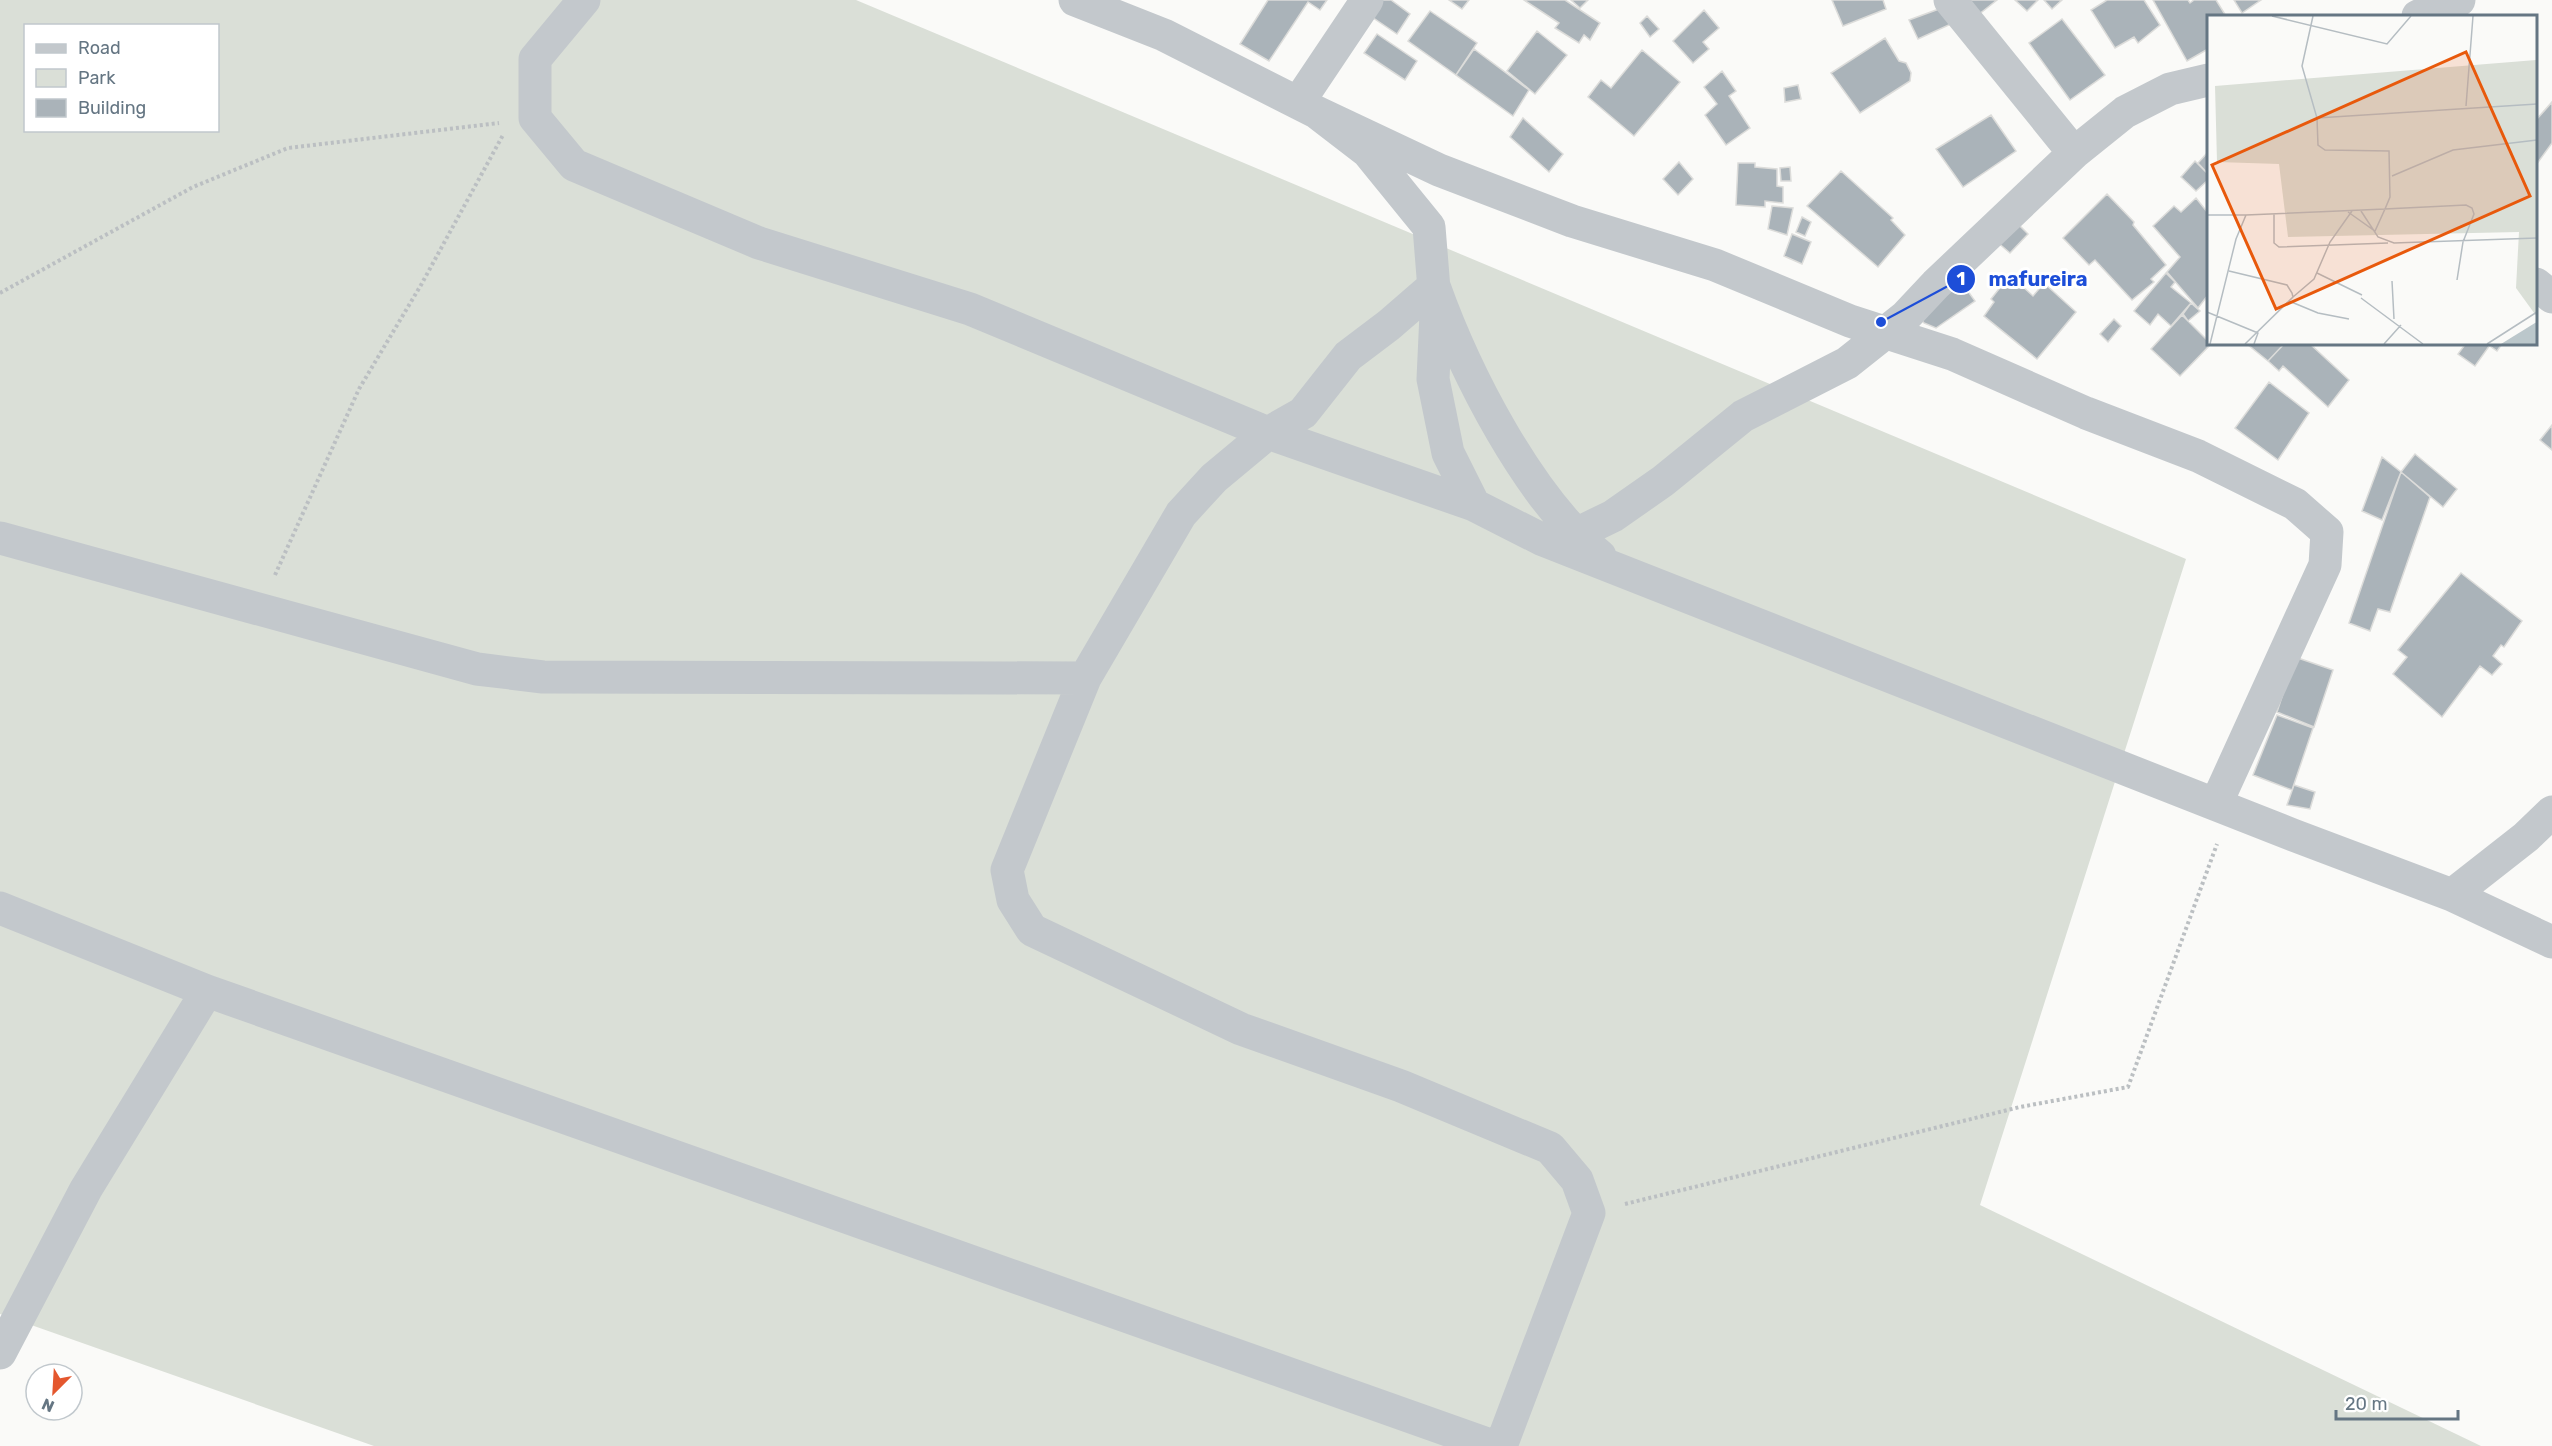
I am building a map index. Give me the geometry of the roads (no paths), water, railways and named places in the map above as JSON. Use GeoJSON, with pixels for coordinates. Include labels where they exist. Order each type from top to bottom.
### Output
{"type":"FeatureCollection","features":[{"type":"Feature","properties":{"kind":"street"},"geometry":{"type":"LineString","coordinates":[[584,0],[535,59],[523,120],[574,165],[759,243],[970,309],[1268,433],[1559,537],[1616,568],[2452,895],[2552,942]]}},
{"type":"Feature","properties":{"kind":"street"},"geometry":{"type":"LineString","coordinates":[[1075,0],[1164,35],[1307,108],[1439,170],[1572,221],[1715,265],[1884,333],[1952,354],[2086,413],[2198,456],[2295,504],[2327,532],[2325,565],[2223,807]]}},
{"type":"Feature","properties":{"kind":"street"},"geometry":{"type":"LineString","coordinates":[[1307,108],[1367,0]]}},
{"type":"Feature","properties":{"kind":"street"},"geometry":{"type":"LineString","coordinates":[[1950,0],[2074,153]]}},
{"type":"Feature","properties":{"kind":"street"},"geometry":{"type":"LineString","coordinates":[[2397,0],[2412,15]]}},
{"type":"Feature","properties":{"kind":"street"},"geometry":{"type":"LineString","coordinates":[[2421,15],[2459,0]]}},
{"type":"Feature","properties":{"kind":"street"},"geometry":{"type":"LineString","coordinates":[[1559,537],[1613,516],[1663,481],[1743,416],[1847,363],[1905,317],[2074,153],[2126,112],[2170,89],[2207,80]]}},
{"type":"Feature","properties":{"kind":"street"},"geometry":{"type":"LineString","coordinates":[[1307,108],[1368,152],[1429,227],[1436,314],[1433,379],[1448,453],[1474,505]]}},
{"type":"Feature","properties":{"kind":"street"},"geometry":{"type":"LineString","coordinates":[[1434,286],[1389,325],[1348,356],[1303,413],[1268,433],[1215,478],[1181,514],[1085,678],[1007,870],[1013,900],[1032,930],[1241,1029],[1401,1086],[1550,1148],[1577,1180],[1589,1213],[1501,1446]]}},
{"type":"Feature","properties":{"kind":"street"},"geometry":{"type":"LineString","coordinates":[[1434,286],[1452,334],[1477,387],[1533,479],[1559,537]]}},
{"type":"Feature","properties":{"kind":"street"},"geometry":{"type":"LineString","coordinates":[[2537,286],[2552,297]]}},
{"type":"Feature","properties":{"kind":"street"},"geometry":{"type":"LineString","coordinates":[[0,538],[477,669],[543,677],[1085,678]]}},
{"type":"Feature","properties":{"kind":"street"},"geometry":{"type":"LineString","coordinates":[[2452,895],[2526,837],[2552,812]]}},
{"type":"Feature","properties":{"kind":"street"},"geometry":{"type":"LineString","coordinates":[[0,908],[207,991],[1494,1446]]}},
{"type":"Feature","properties":{"kind":"street"},"geometry":{"type":"LineString","coordinates":[[0,1353],[86,1189],[207,991]]}},
{"type":"Feature","properties":{"kind":"place","name":"mafureira"},"geometry":{"type":"Point","coordinates":[1881,322]}}]}
